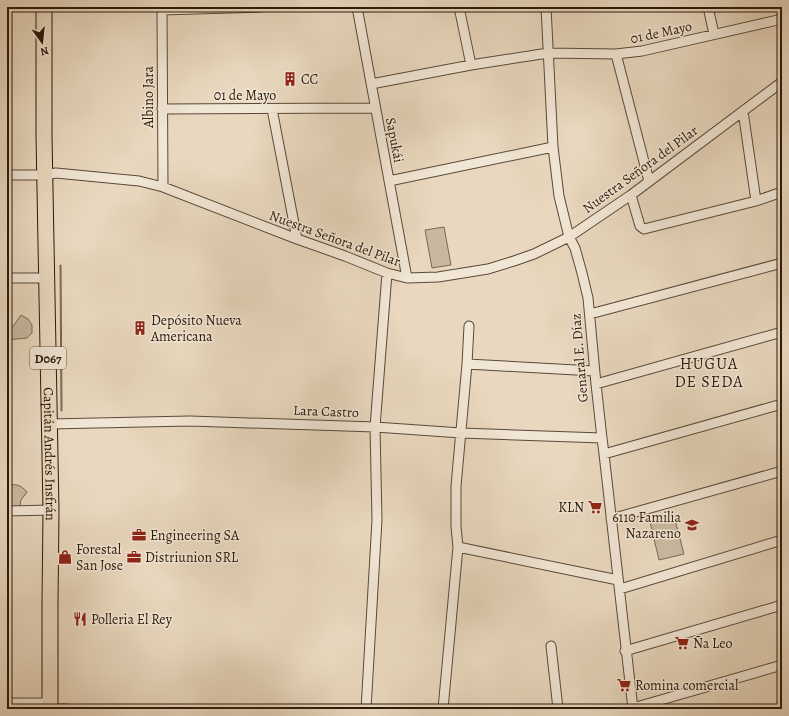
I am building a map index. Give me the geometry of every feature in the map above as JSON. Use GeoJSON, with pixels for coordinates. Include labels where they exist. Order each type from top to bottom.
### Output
{"type":"FeatureCollection","features":[{"type":"Feature","properties":{"kind":"main road","name":"Capitán Andrés Insfrán"},"geometry":{"type":"LineString","coordinates":[[44,7],[45,175],[51,510],[50,707]]}},
{"type":"Feature","properties":{"kind":"street"},"geometry":{"type":"LineString","coordinates":[[162,8],[262,7]]}},
{"type":"Feature","properties":{"kind":"street","name":"Sapukái"},"geometry":{"type":"LineString","coordinates":[[357,7],[407,278]]}},
{"type":"Feature","properties":{"kind":"street"},"geometry":{"type":"LineString","coordinates":[[459,7],[471,65]]}},
{"type":"Feature","properties":{"kind":"street","name":"Genaral E. Díaz"},"geometry":{"type":"LineString","coordinates":[[546,7],[553,147],[559,196],[569,236],[575,248],[588,298],[594,370],[619,584],[625,651],[633,709]]}},
{"type":"Feature","properties":{"kind":"street"},"geometry":{"type":"LineString","coordinates":[[708,7],[714,34]]}},
{"type":"Feature","properties":{"kind":"street","name":"Albino Jara"},"geometry":{"type":"LineString","coordinates":[[162,8],[163,187]]}},
{"type":"Feature","properties":{"kind":"street","name":"01 de Mayo"},"geometry":{"type":"LineString","coordinates":[[548,53],[616,54],[642,52],[782,19]]}},
{"type":"Feature","properties":{"kind":"street"},"geometry":{"type":"LineString","coordinates":[[371,84],[471,65],[548,53]]}},
{"type":"Feature","properties":{"kind":"street"},"geometry":{"type":"LineString","coordinates":[[616,54],[649,181]]}},
{"type":"Feature","properties":{"kind":"street","name":"Nuestra Señora del Pilar"},"geometry":{"type":"LineString","coordinates":[[7,174],[45,175],[56,173],[139,181],[163,187],[387,273],[407,278],[438,277],[488,269],[514,262],[569,236],[631,195],[782,82]]}},
{"type":"Feature","properties":{"kind":"street","name":"01 de Mayo"},"geometry":{"type":"LineString","coordinates":[[162,110],[375,108]]}},
{"type":"Feature","properties":{"kind":"street"},"geometry":{"type":"LineString","coordinates":[[272,109],[297,239]]}},
{"type":"Feature","properties":{"kind":"street"},"geometry":{"type":"LineString","coordinates":[[743,110],[756,201]]}},
{"type":"Feature","properties":{"kind":"street"},"geometry":{"type":"LineString","coordinates":[[389,181],[553,147]]}},
{"type":"Feature","properties":{"kind":"street"},"geometry":{"type":"LineString","coordinates":[[631,195],[640,226],[644,229],[756,201],[782,192]]}},
{"type":"Feature","properties":{"kind":"street"},"geometry":{"type":"LineString","coordinates":[[590,314],[782,263]]}},
{"type":"Feature","properties":{"kind":"street"},"geometry":{"type":"LineString","coordinates":[[366,709],[377,520],[375,427],[387,273]]}},
{"type":"Feature","properties":{"kind":"street"},"geometry":{"type":"LineString","coordinates":[[7,278],[47,278]]}},
{"type":"Feature","properties":{"kind":"street"},"geometry":{"type":"LineString","coordinates":[[443,709],[458,547],[456,527],[456,486],[469,326]]}},
{"type":"Feature","properties":{"kind":"street"},"geometry":{"type":"LineString","coordinates":[[596,384],[782,332]]}},
{"type":"Feature","properties":{"kind":"street"},"geometry":{"type":"LineString","coordinates":[[467,364],[594,370]]}},
{"type":"Feature","properties":{"kind":"street"},"geometry":{"type":"LineString","coordinates":[[604,454],[782,404]]}},
{"type":"Feature","properties":{"kind":"street","name":"Lara Castro"},"geometry":{"type":"LineString","coordinates":[[50,424],[190,421],[375,427],[461,433],[602,438]]}},
{"type":"Feature","properties":{"kind":"street"},"geometry":{"type":"LineString","coordinates":[[611,519],[782,471]]}},
{"type":"Feature","properties":{"kind":"street"},"geometry":{"type":"LineString","coordinates":[[7,511],[51,510]]}},
{"type":"Feature","properties":{"kind":"street"},"geometry":{"type":"LineString","coordinates":[[458,547],[619,584],[782,540]]}},
{"type":"Feature","properties":{"kind":"street"},"geometry":{"type":"LineString","coordinates":[[625,651],[782,605]]}},
{"type":"Feature","properties":{"kind":"street"},"geometry":{"type":"LineString","coordinates":[[551,646],[558,709]]}},
{"type":"Feature","properties":{"kind":"street"},"geometry":{"type":"LineString","coordinates":[[633,709],[782,665]]}},
{"type":"Feature","properties":{"kind":"street"},"geometry":{"type":"LineString","coordinates":[[7,703],[67,709]]}},
{"type":"Feature","properties":{"kind":"shaded area"},"geometry":{"type":"Polygon","coordinates":[[[444,227],[451,265],[432,268],[425,230],[444,227]]]}},
{"type":"Feature","properties":{"kind":"shaded area"},"geometry":{"type":"Polygon","coordinates":[[[61,265],[62,411],[61,411],[61,265]]]}},
{"type":"Feature","properties":{"kind":"shaded area"},"geometry":{"type":"Polygon","coordinates":[[[21,315],[28,319],[32,325],[32,333],[27,338],[7,340],[7,332],[9,332],[21,315]]]}},
{"type":"Feature","properties":{"kind":"shaded area"},"geometry":{"type":"Polygon","coordinates":[[[7,484],[20,486],[27,492],[21,500],[19,511],[7,507],[7,484]]]}},
{"type":"Feature","properties":{"kind":"shaded area"},"geometry":{"type":"Polygon","coordinates":[[[674,516],[684,554],[659,560],[650,522],[674,516]]]}},
{"type":"Feature","properties":{"kind":"place","name":"CC"},"geometry":{"type":"Point","coordinates":[290,79]}},
{"type":"Feature","properties":{"kind":"place","name":"Depósito Nueva Americana"},"geometry":{"type":"Point","coordinates":[140,328]}},
{"type":"Feature","properties":{"kind":"place","name":"KLN"},"geometry":{"type":"Point","coordinates":[595,507]}},
{"type":"Feature","properties":{"kind":"place","name":"6110 Familia Nazareno"},"geometry":{"type":"Point","coordinates":[692,525]}},
{"type":"Feature","properties":{"kind":"place","name":"Engineering SA"},"geometry":{"type":"Point","coordinates":[139,535]}},
{"type":"Feature","properties":{"kind":"place","name":"Forestal San Jose"},"geometry":{"type":"Point","coordinates":[65,557]}},
{"type":"Feature","properties":{"kind":"place","name":"Distriunion SRL"},"geometry":{"type":"Point","coordinates":[134,557]}},
{"type":"Feature","properties":{"kind":"place","name":"Polleria El Rey"},"geometry":{"type":"Point","coordinates":[80,619]}},
{"type":"Feature","properties":{"kind":"place","name":"Ña Leo"},"geometry":{"type":"Point","coordinates":[682,643]}},
{"type":"Feature","properties":{"kind":"place","name":"Romina comercial"},"geometry":{"type":"Point","coordinates":[624,685]}},
{"type":"Feature","properties":{"kind":"district","name":"HUGUA DE SEDA"},"geometry":{"type":"Point","coordinates":[709,372]}}]}
